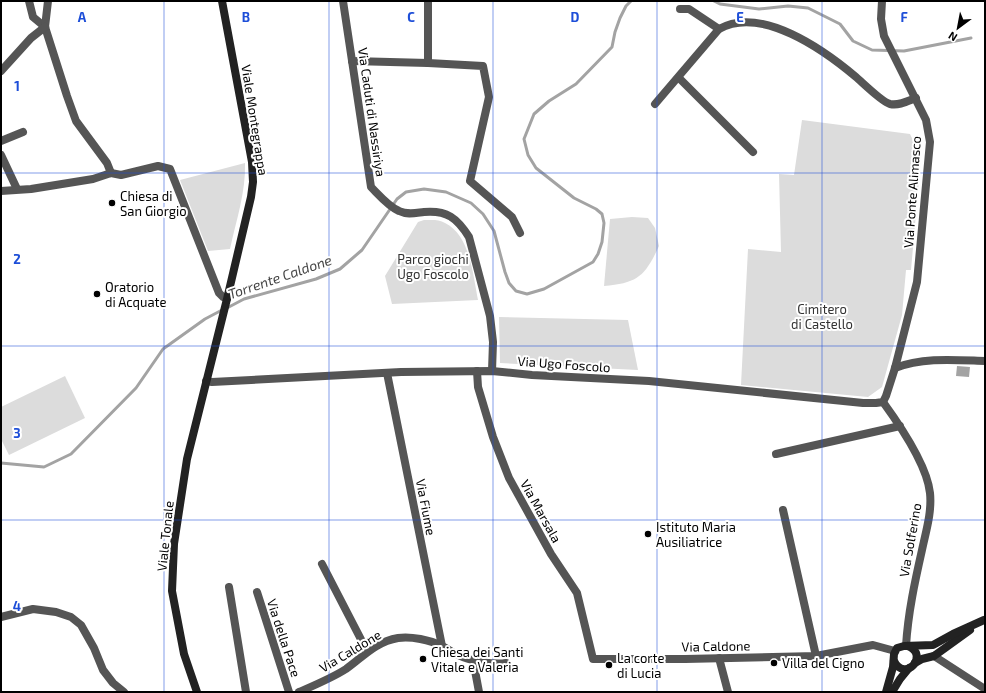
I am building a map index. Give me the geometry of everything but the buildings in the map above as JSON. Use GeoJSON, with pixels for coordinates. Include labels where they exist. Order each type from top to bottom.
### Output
{"type":"FeatureCollection","features":[{"type":"Feature","properties":{"kind":"main road","name":"Viale Montegrappa"},"geometry":{"type":"LineString","coordinates":[[206,382],[227,301],[251,197],[253,182],[252,162],[222,1]]}},
{"type":"Feature","properties":{"kind":"main road","name":"Viale Tonale"},"geometry":{"type":"LineString","coordinates":[[196,692],[184,654],[172,591],[174,544],[187,459],[206,382]]}},
{"type":"Feature","properties":{"kind":"main road"},"geometry":{"type":"LineString","coordinates":[[886,692],[894,661],[893,656],[899,647],[933,645],[984,619]]}},
{"type":"Feature","properties":{"kind":"main road"},"geometry":{"type":"LineString","coordinates":[[894,661],[899,668],[905,669],[922,659],[934,656],[984,619]]}},
{"type":"Feature","properties":{"kind":"main road"},"geometry":{"type":"LineString","coordinates":[[892,692],[900,679],[917,658],[913,649],[907,646]]}},
{"type":"Feature","properties":{"kind":"street"},"geometry":{"type":"LineString","coordinates":[[29,1],[33,17],[45,27]]}},
{"type":"Feature","properties":{"kind":"street"},"geometry":{"type":"LineString","coordinates":[[48,1],[45,27],[66,96],[76,121],[107,163],[111,173]]}},
{"type":"Feature","properties":{"kind":"street","name":"Via Caduti di Nassiriya"},"geometry":{"type":"LineString","coordinates":[[343,1],[371,187],[399,212],[411,214],[439,212],[454,218],[463,227],[469,237],[490,316],[493,342],[492,371]]}},
{"type":"Feature","properties":{"kind":"street"},"geometry":{"type":"LineString","coordinates":[[428,1],[428,63]]}},
{"type":"Feature","properties":{"kind":"street","name":"Via Ponte Alimasco"},"geometry":{"type":"LineString","coordinates":[[882,1],[881,20],[884,36],[926,120],[930,142],[917,282],[895,368]]}},
{"type":"Feature","properties":{"kind":"street"},"geometry":{"type":"LineString","coordinates":[[680,9],[690,9],[719,29]]}},
{"type":"Feature","properties":{"kind":"street"},"geometry":{"type":"LineString","coordinates":[[655,104],[679,78],[719,29],[728,24],[747,22],[765,24],[805,40],[839,63],[888,104],[902,104],[916,98]]}},
{"type":"Feature","properties":{"kind":"street"},"geometry":{"type":"LineString","coordinates":[[1,71],[31,38],[45,27]]}},
{"type":"Feature","properties":{"kind":"street"},"geometry":{"type":"LineString","coordinates":[[352,61],[483,66],[489,97],[470,181],[512,217],[520,233]]}},
{"type":"Feature","properties":{"kind":"street"},"geometry":{"type":"LineString","coordinates":[[679,78],[753,152]]}},
{"type":"Feature","properties":{"kind":"street"},"geometry":{"type":"LineString","coordinates":[[1,141],[24,132]]}},
{"type":"Feature","properties":{"kind":"street"},"geometry":{"type":"LineString","coordinates":[[1,155],[17,189]]}},
{"type":"Feature","properties":{"kind":"street"},"geometry":{"type":"LineString","coordinates":[[1,191],[31,189],[93,179],[101,175],[111,173],[121,175],[158,166],[170,169],[219,293],[227,301]]}},
{"type":"Feature","properties":{"kind":"street"},"geometry":{"type":"LineString","coordinates":[[883,402],[895,368],[904,364],[942,359],[985,361]]}},
{"type":"Feature","properties":{"kind":"street","name":"Via Marsala"},"geometry":{"type":"LineString","coordinates":[[478,371],[478,387],[493,437],[509,478],[551,554],[577,593],[593,659]]}},
{"type":"Feature","properties":{"kind":"street","name":"Via Ugo Foscolo"},"geometry":{"type":"LineString","coordinates":[[206,382],[492,371],[532,375],[649,381],[863,403],[883,402]]}},
{"type":"Feature","properties":{"kind":"street","name":"Via Fiume"},"geometry":{"type":"LineString","coordinates":[[387,374],[442,646]]}},
{"type":"Feature","properties":{"kind":"street","name":"Via Solferino"},"geometry":{"type":"LineString","coordinates":[[883,402],[900,426],[923,468],[930,492],[930,512],[915,582],[907,646]]}},
{"type":"Feature","properties":{"kind":"street"},"geometry":{"type":"LineString","coordinates":[[776,454],[900,426]]}},
{"type":"Feature","properties":{"kind":"street"},"geometry":{"type":"LineString","coordinates":[[783,510],[816,656]]}},
{"type":"Feature","properties":{"kind":"street"},"geometry":{"type":"LineString","coordinates":[[322,564],[367,651]]}},
{"type":"Feature","properties":{"kind":"street"},"geometry":{"type":"LineString","coordinates":[[229,588],[246,692]]}},
{"type":"Feature","properties":{"kind":"street","name":"Via della Pace"},"geometry":{"type":"LineString","coordinates":[[257,592],[289,692]]}},
{"type":"Feature","properties":{"kind":"street"},"geometry":{"type":"LineString","coordinates":[[1,617],[33,609],[56,612],[71,617],[81,625],[94,648],[103,670],[113,683],[124,692]]}},
{"type":"Feature","properties":{"kind":"street","name":"Via Caldone"},"geometry":{"type":"LineString","coordinates":[[299,692],[345,669],[367,651],[386,641],[399,638],[416,638],[442,646],[460,656],[474,660],[500,664],[506,663]]}},
{"type":"Feature","properties":{"kind":"street","name":"Via Caldone"},"geometry":{"type":"LineString","coordinates":[[593,659],[816,656],[873,645],[895,651]]}},
{"type":"Feature","properties":{"kind":"street"},"geometry":{"type":"LineString","coordinates":[[934,656],[985,689]]}},
{"type":"Feature","properties":{"kind":"street"},"geometry":{"type":"LineString","coordinates":[[719,658],[728,692]]}},
{"type":"Feature","properties":{"kind":"street"},"geometry":{"type":"LineString","coordinates":[[474,660],[478,692]]}},
{"type":"Feature","properties":{"kind":"green space","name":"Cimitero di Castello"},"geometry":{"type":"Polygon","coordinates":[[[802,120],[910,134],[921,157],[911,270],[906,270],[902,315],[882,387],[868,397],[741,385],[748,249],[781,252],[779,174],[794,175],[802,120]]]}},
{"type":"Feature","properties":{"kind":"green space"},"geometry":{"type":"Polygon","coordinates":[[[245,163],[244,185],[230,249],[208,251],[180,180],[245,163]]]}},
{"type":"Feature","properties":{"kind":"green space"},"geometry":{"type":"Polygon","coordinates":[[[632,217],[648,218],[655,228],[659,246],[649,264],[639,276],[625,283],[604,286],[610,219],[632,217]]]}},
{"type":"Feature","properties":{"kind":"green space","name":"Parco giochi Ugo Foscolo"},"geometry":{"type":"Polygon","coordinates":[[[424,220],[443,222],[453,229],[460,237],[469,257],[478,300],[392,304],[385,276],[418,222],[424,220]]]}},
{"type":"Feature","properties":{"kind":"green space"},"geometry":{"type":"Polygon","coordinates":[[[499,317],[628,320],[638,370],[500,363],[499,317]]]}},
{"type":"Feature","properties":{"kind":"green space"},"geometry":{"type":"Polygon","coordinates":[[[65,376],[85,418],[9,455],[1,439],[1,407],[65,376]]]}},
{"type":"Feature","properties":{"kind":"shaded area"},"geometry":{"type":"Polygon","coordinates":[[[957,366],[970,367],[969,377],[956,376],[957,366]]]}},
{"type":"Feature","properties":{"kind":"waterway","name":"Torrente Caldone"},"geometry":{"type":"LineString","coordinates":[[227,308],[244,299],[316,279],[340,269],[362,250],[397,199],[406,192],[424,189],[446,192],[471,203],[483,214],[494,231],[509,283],[516,291],[527,294],[544,289],[593,262],[598,254],[602,242],[604,223],[602,214],[596,209],[574,198],[536,168],[528,155],[524,139],[534,114],[549,101],[576,84],[612,47],[620,18],[626,6],[631,1]]}},
{"type":"Feature","properties":{"kind":"waterway","name":"Torrente Caldone"},"geometry":{"type":"LineString","coordinates":[[714,1],[720,4],[759,9],[788,6],[808,8],[840,24],[853,41],[872,50],[904,51],[971,38]]}},
{"type":"Feature","properties":{"kind":"waterway","name":"Torrente Caldone"},"geometry":{"type":"LineString","coordinates":[[1,463],[44,467],[71,454],[136,388],[163,349],[205,319],[222,310]]}},
{"type":"Feature","properties":{"kind":"place","name":"Chiesa di San Giorgio"},"geometry":{"type":"Point","coordinates":[112,203]}},
{"type":"Feature","properties":{"kind":"place","name":"Oratorio di Acquate"},"geometry":{"type":"Point","coordinates":[97,294]}},
{"type":"Feature","properties":{"kind":"place","name":"Istituto Maria Ausiliatrice"},"geometry":{"type":"Point","coordinates":[648,534]}},
{"type":"Feature","properties":{"kind":"place","name":"Chiesa dei Santi Vitale e Valeria"},"geometry":{"type":"Point","coordinates":[423,659]}},
{"type":"Feature","properties":{"kind":"place","name":"Villa del Cigno"},"geometry":{"type":"Point","coordinates":[774,663]}},
{"type":"Feature","properties":{"kind":"place","name":"La corte di Lucia"},"geometry":{"type":"Point","coordinates":[609,665]}}]}
